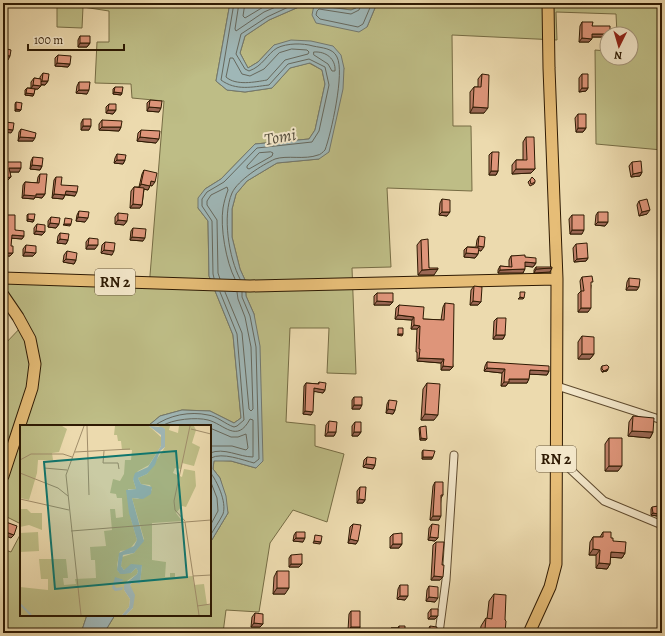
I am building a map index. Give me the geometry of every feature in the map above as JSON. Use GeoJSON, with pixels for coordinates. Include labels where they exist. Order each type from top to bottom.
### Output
{"type":"FeatureCollection","features":[{"type":"Feature","properties":{"kind":"main road","name":"RN 2"},"geometry":{"type":"LineString","coordinates":[[529,633],[550,587],[556,564],[557,279],[548,3]]}},
{"type":"Feature","properties":{"kind":"main road","name":"RN 2"},"geometry":{"type":"LineString","coordinates":[[3,278],[216,286],[557,279]]}},
{"type":"Feature","properties":{"kind":"main road"},"geometry":{"type":"LineString","coordinates":[[3,295],[18,317],[30,339],[35,364],[32,388],[3,476]]}},
{"type":"Feature","properties":{"kind":"street"},"geometry":{"type":"LineString","coordinates":[[557,386],[662,420]]}},
{"type":"Feature","properties":{"kind":"street"},"geometry":{"type":"LineString","coordinates":[[439,633],[446,580],[454,454]]}},
{"type":"Feature","properties":{"kind":"street"},"geometry":{"type":"LineString","coordinates":[[556,456],[604,501],[662,525]]}},
{"type":"Feature","properties":{"kind":"shaded area"},"geometry":{"type":"Polygon","coordinates":[[[57,3],[230,3],[216,81],[227,90],[245,92],[272,88],[290,68],[309,63],[322,70],[325,84],[315,130],[309,139],[255,144],[221,179],[205,189],[198,208],[208,221],[209,276],[233,335],[241,418],[234,423],[210,411],[182,410],[160,416],[149,425],[20,425],[20,524],[3,515],[3,346],[24,324],[3,289],[3,281],[149,288],[164,101],[132,98],[131,84],[95,83],[97,42],[109,42],[109,11],[83,7],[82,28],[57,27],[57,3]]]}},
{"type":"Feature","properties":{"kind":"shaded area"},"geometry":{"type":"Polygon","coordinates":[[[304,3],[359,3],[356,8],[351,10],[314,5],[367,27],[377,3],[662,3],[662,150],[596,144],[595,50],[599,50],[599,66],[639,66],[639,26],[617,26],[616,14],[556,12],[557,40],[452,35],[453,126],[471,126],[472,191],[387,188],[391,267],[352,268],[356,374],[327,373],[329,328],[290,328],[286,422],[315,425],[315,446],[344,454],[327,522],[293,510],[270,543],[259,612],[226,610],[223,633],[104,633],[114,616],[211,616],[211,541],[228,513],[220,478],[213,469],[214,460],[231,461],[256,468],[254,314],[246,296],[245,280],[240,269],[232,237],[232,209],[236,194],[247,181],[277,163],[319,159],[344,68],[274,45],[258,62],[248,68],[240,53],[245,36],[269,20],[301,6],[304,3]]]}},
{"type":"Feature","properties":{"kind":"shaded area"},"geometry":{"type":"Polygon","coordinates":[[[20,535],[20,616],[87,616],[81,633],[3,633],[3,549],[11,552],[20,535]]]}},
{"type":"Feature","properties":{"kind":"water"},"geometry":{"type":"Polygon","coordinates":[[[230,3],[304,3],[301,6],[269,20],[245,36],[240,53],[248,68],[258,62],[274,45],[291,40],[311,41],[333,46],[341,55],[344,68],[343,89],[329,152],[319,159],[277,163],[247,181],[236,194],[232,209],[232,237],[240,269],[245,280],[246,296],[254,314],[260,346],[263,461],[256,468],[231,461],[214,461],[213,469],[220,478],[226,496],[228,513],[211,541],[211,425],[149,425],[160,416],[182,410],[210,411],[234,423],[241,418],[233,335],[209,276],[208,221],[198,208],[198,198],[205,189],[221,179],[255,144],[309,139],[315,130],[325,84],[322,70],[310,63],[290,68],[272,88],[245,92],[227,90],[216,81],[230,3]]]}},
{"type":"Feature","properties":{"kind":"water"},"geometry":{"type":"Polygon","coordinates":[[[359,3],[377,3],[367,27],[359,32],[316,23],[312,15],[314,5],[351,10],[356,8],[359,3]]]}},
{"type":"Feature","properties":{"kind":"water"},"geometry":{"type":"Polygon","coordinates":[[[87,616],[114,616],[104,633],[81,633],[87,616]]]}},
{"type":"Feature","properties":{"kind":"building"},"geometry":{"type":"Polygon","coordinates":[[[582,22],[593,22],[592,26],[599,26],[599,34],[592,34],[592,39],[582,38],[582,22]]]}},
{"type":"Feature","properties":{"kind":"building"},"geometry":{"type":"Polygon","coordinates":[[[80,36],[90,36],[90,43],[80,43],[80,36]]]}},
{"type":"Feature","properties":{"kind":"building"},"geometry":{"type":"Polygon","coordinates":[[[3,48],[11,50],[10,56],[3,55],[3,48]]]}},
{"type":"Feature","properties":{"kind":"building"},"geometry":{"type":"Polygon","coordinates":[[[58,55],[71,56],[70,64],[57,63],[58,55]]]}},
{"type":"Feature","properties":{"kind":"building"},"geometry":{"type":"Polygon","coordinates":[[[3,67],[7,68],[6,76],[3,76],[3,67]]]}},
{"type":"Feature","properties":{"kind":"building"},"geometry":{"type":"Polygon","coordinates":[[[43,73],[49,74],[48,81],[42,81],[43,73]]]}},
{"type":"Feature","properties":{"kind":"building"},"geometry":{"type":"Polygon","coordinates":[[[482,74],[489,75],[488,108],[473,107],[474,87],[481,87],[482,74]]]}},
{"type":"Feature","properties":{"kind":"building"},"geometry":{"type":"Polygon","coordinates":[[[582,74],[588,74],[588,88],[582,88],[582,74]]]}},
{"type":"Feature","properties":{"kind":"building"},"geometry":{"type":"Polygon","coordinates":[[[34,78],[41,79],[41,86],[33,85],[34,78]]]}},
{"type":"Feature","properties":{"kind":"building"},"geometry":{"type":"Polygon","coordinates":[[[79,82],[90,82],[89,90],[79,90],[79,82]]]}},
{"type":"Feature","properties":{"kind":"building"},"geometry":{"type":"Polygon","coordinates":[[[115,87],[123,87],[122,93],[114,92],[115,87]]]}},
{"type":"Feature","properties":{"kind":"building"},"geometry":{"type":"Polygon","coordinates":[[[27,88],[35,89],[34,94],[26,93],[27,88]]]}},
{"type":"Feature","properties":{"kind":"building"},"geometry":{"type":"Polygon","coordinates":[[[150,100],[162,101],[161,108],[149,107],[150,100]]]}},
{"type":"Feature","properties":{"kind":"building"},"geometry":{"type":"Polygon","coordinates":[[[16,102],[22,103],[21,110],[16,109],[16,102]]]}},
{"type":"Feature","properties":{"kind":"building"},"geometry":{"type":"Polygon","coordinates":[[[109,104],[116,104],[116,110],[108,110],[109,104]]]}},
{"type":"Feature","properties":{"kind":"building"},"geometry":{"type":"Polygon","coordinates":[[[578,114],[586,114],[586,128],[578,128],[578,114]]]}},
{"type":"Feature","properties":{"kind":"building"},"geometry":{"type":"Polygon","coordinates":[[[3,115],[6,115],[5,122],[14,123],[13,130],[5,129],[5,140],[3,140],[3,115]]]}},
{"type":"Feature","properties":{"kind":"building"},"geometry":{"type":"Polygon","coordinates":[[[83,119],[91,119],[91,126],[83,126],[83,119]]]}},
{"type":"Feature","properties":{"kind":"building"},"geometry":{"type":"Polygon","coordinates":[[[102,120],[122,121],[121,127],[102,127],[102,120]]]}},
{"type":"Feature","properties":{"kind":"building"},"geometry":{"type":"Polygon","coordinates":[[[21,129],[36,133],[35,138],[20,137],[21,129]]]}},
{"type":"Feature","properties":{"kind":"building"},"geometry":{"type":"Polygon","coordinates":[[[141,130],[160,131],[159,139],[140,137],[141,130]]]}},
{"type":"Feature","properties":{"kind":"building"},"geometry":{"type":"Polygon","coordinates":[[[526,137],[534,137],[535,169],[516,169],[516,160],[527,160],[526,137]]]}},
{"type":"Feature","properties":{"kind":"building"},"geometry":{"type":"Polygon","coordinates":[[[492,152],[499,152],[498,171],[491,171],[492,152]]]}},
{"type":"Feature","properties":{"kind":"building"},"geometry":{"type":"Polygon","coordinates":[[[117,154],[126,155],[125,160],[117,160],[117,154]]]}},
{"type":"Feature","properties":{"kind":"building"},"geometry":{"type":"Polygon","coordinates":[[[33,157],[43,158],[42,166],[32,165],[33,157]]]}},
{"type":"Feature","properties":{"kind":"building"},"geometry":{"type":"Polygon","coordinates":[[[641,161],[642,172],[633,174],[632,162],[641,161]]]}},
{"type":"Feature","properties":{"kind":"building"},"geometry":{"type":"Polygon","coordinates":[[[4,162],[21,162],[21,168],[9,168],[11,177],[5,178],[4,162]]]}},
{"type":"Feature","properties":{"kind":"building"},"geometry":{"type":"Polygon","coordinates":[[[144,170],[157,173],[155,182],[151,181],[150,186],[141,184],[144,170]]]}},
{"type":"Feature","properties":{"kind":"building"},"geometry":{"type":"Polygon","coordinates":[[[40,174],[47,174],[45,194],[36,194],[36,196],[24,195],[25,182],[39,183],[40,174]]]}},
{"type":"Feature","properties":{"kind":"building"},"geometry":{"type":"Polygon","coordinates":[[[3,177],[6,177],[6,187],[3,187],[3,177]]]}},
{"type":"Feature","properties":{"kind":"building"},"geometry":{"type":"Polygon","coordinates":[[[56,177],[62,177],[61,185],[78,186],[77,192],[66,191],[65,195],[54,194],[56,177]]]}},
{"type":"Feature","properties":{"kind":"building"},"geometry":{"type":"Polygon","coordinates":[[[532,177],[535,182],[531,184],[530,180],[532,177]]]}},
{"type":"Feature","properties":{"kind":"building"},"geometry":{"type":"Polygon","coordinates":[[[660,183],[662,183],[662,195],[660,195],[660,183]]]}},
{"type":"Feature","properties":{"kind":"building"},"geometry":{"type":"Polygon","coordinates":[[[134,187],[144,188],[142,205],[133,204],[134,187]]]}},
{"type":"Feature","properties":{"kind":"building"},"geometry":{"type":"Polygon","coordinates":[[[442,199],[450,200],[450,212],[442,212],[442,199]]]}},
{"type":"Feature","properties":{"kind":"building"},"geometry":{"type":"Polygon","coordinates":[[[647,199],[650,210],[642,212],[639,201],[647,199]]]}},
{"type":"Feature","properties":{"kind":"building"},"geometry":{"type":"Polygon","coordinates":[[[79,211],[89,212],[88,218],[78,217],[79,211]]]}},
{"type":"Feature","properties":{"kind":"building"},"geometry":{"type":"Polygon","coordinates":[[[598,212],[608,212],[608,222],[598,222],[598,212]]]}},
{"type":"Feature","properties":{"kind":"building"},"geometry":{"type":"Polygon","coordinates":[[[118,213],[128,214],[127,221],[118,220],[118,213]]]}},
{"type":"Feature","properties":{"kind":"building"},"geometry":{"type":"Polygon","coordinates":[[[28,214],[35,214],[34,220],[28,219],[28,214]]]}},
{"type":"Feature","properties":{"kind":"building"},"geometry":{"type":"Polygon","coordinates":[[[3,215],[15,215],[15,230],[24,231],[24,236],[12,235],[11,246],[13,246],[13,253],[7,253],[6,267],[3,267],[3,215]]]}},
{"type":"Feature","properties":{"kind":"building"},"geometry":{"type":"Polygon","coordinates":[[[572,215],[584,215],[584,230],[572,230],[572,215]]]}},
{"type":"Feature","properties":{"kind":"building"},"geometry":{"type":"Polygon","coordinates":[[[51,217],[60,218],[59,224],[50,223],[51,217]]]}},
{"type":"Feature","properties":{"kind":"building"},"geometry":{"type":"Polygon","coordinates":[[[65,218],[72,219],[71,224],[64,224],[65,218]]]}},
{"type":"Feature","properties":{"kind":"building"},"geometry":{"type":"Polygon","coordinates":[[[37,224],[45,225],[45,232],[36,231],[37,224]]]}},
{"type":"Feature","properties":{"kind":"building"},"geometry":{"type":"Polygon","coordinates":[[[133,228],[146,229],[145,238],[132,237],[133,228]]]}},
{"type":"Feature","properties":{"kind":"building"},"geometry":{"type":"Polygon","coordinates":[[[60,233],[69,234],[68,240],[60,239],[60,233]]]}},
{"type":"Feature","properties":{"kind":"building"},"geometry":{"type":"Polygon","coordinates":[[[479,236],[485,237],[484,247],[478,246],[479,236]]]}},
{"type":"Feature","properties":{"kind":"building"},"geometry":{"type":"Polygon","coordinates":[[[89,238],[98,239],[98,245],[88,245],[89,238]]]}},
{"type":"Feature","properties":{"kind":"building"},"geometry":{"type":"Polygon","coordinates":[[[428,239],[429,268],[438,269],[422,270],[421,240],[428,239]]]}},
{"type":"Feature","properties":{"kind":"building"},"geometry":{"type":"Polygon","coordinates":[[[105,242],[115,243],[114,251],[104,250],[105,242]]]}},
{"type":"Feature","properties":{"kind":"building"},"geometry":{"type":"Polygon","coordinates":[[[587,243],[588,258],[577,259],[576,244],[587,243]]]}},
{"type":"Feature","properties":{"kind":"building"},"geometry":{"type":"Polygon","coordinates":[[[26,245],[36,246],[36,253],[25,252],[26,245]]]}},
{"type":"Feature","properties":{"kind":"building"},"geometry":{"type":"Polygon","coordinates":[[[467,247],[479,248],[478,254],[466,253],[467,247]]]}},
{"type":"Feature","properties":{"kind":"building"},"geometry":{"type":"Polygon","coordinates":[[[67,251],[77,253],[76,260],[66,259],[67,251]]]}},
{"type":"Feature","properties":{"kind":"building"},"geometry":{"type":"Polygon","coordinates":[[[525,255],[525,257],[536,258],[536,263],[525,262],[525,269],[500,270],[500,266],[512,267],[511,256],[525,255]]]}},
{"type":"Feature","properties":{"kind":"building"},"geometry":{"type":"Polygon","coordinates":[[[536,267],[552,267],[552,268],[536,269],[536,267]]]}},
{"type":"Feature","properties":{"kind":"building"},"geometry":{"type":"Polygon","coordinates":[[[592,276],[591,308],[581,308],[581,291],[584,291],[582,277],[592,276]]]}},
{"type":"Feature","properties":{"kind":"building"},"geometry":{"type":"Polygon","coordinates":[[[629,278],[640,279],[639,287],[629,286],[629,278]]]}},
{"type":"Feature","properties":{"kind":"building"},"geometry":{"type":"Polygon","coordinates":[[[474,286],[482,287],[481,302],[473,301],[474,286]]]}},
{"type":"Feature","properties":{"kind":"building"},"geometry":{"type":"Polygon","coordinates":[[[520,292],[525,292],[524,298],[520,297],[520,292]]]}},
{"type":"Feature","properties":{"kind":"building"},"geometry":{"type":"Polygon","coordinates":[[[377,293],[393,293],[393,302],[377,301],[377,293]]]}},
{"type":"Feature","properties":{"kind":"building"},"geometry":{"type":"Polygon","coordinates":[[[445,303],[454,304],[453,367],[443,366],[444,359],[419,358],[420,326],[414,325],[414,317],[398,315],[399,305],[424,307],[423,319],[444,320],[445,303]]]}},
{"type":"Feature","properties":{"kind":"building"},"geometry":{"type":"Polygon","coordinates":[[[497,318],[506,318],[505,335],[496,335],[497,318]]]}},
{"type":"Feature","properties":{"kind":"building"},"geometry":{"type":"Polygon","coordinates":[[[398,328],[403,328],[403,334],[398,334],[398,328]]]}},
{"type":"Feature","properties":{"kind":"building"},"geometry":{"type":"Polygon","coordinates":[[[582,336],[594,337],[594,354],[582,354],[582,336]]]}},
{"type":"Feature","properties":{"kind":"building"},"geometry":{"type":"Polygon","coordinates":[[[487,362],[549,366],[549,371],[530,370],[529,379],[509,379],[509,382],[504,382],[505,369],[487,368],[487,362]]]}},
{"type":"Feature","properties":{"kind":"building"},"geometry":{"type":"Polygon","coordinates":[[[607,365],[609,367],[608,369],[604,371],[602,366],[607,365]]]}},
{"type":"Feature","properties":{"kind":"building"},"geometry":{"type":"Polygon","coordinates":[[[319,382],[326,383],[325,390],[314,388],[313,412],[305,411],[306,383],[319,384],[319,382]]]}},
{"type":"Feature","properties":{"kind":"building"},"geometry":{"type":"Polygon","coordinates":[[[427,383],[440,384],[438,415],[425,414],[427,383]]]}},
{"type":"Feature","properties":{"kind":"building"},"geometry":{"type":"Polygon","coordinates":[[[354,397],[362,397],[362,405],[354,405],[354,397]]]}},
{"type":"Feature","properties":{"kind":"building"},"geometry":{"type":"Polygon","coordinates":[[[389,400],[397,401],[395,410],[388,409],[389,400]]]}},
{"type":"Feature","properties":{"kind":"building"},"geometry":{"type":"Polygon","coordinates":[[[633,416],[654,418],[653,432],[632,431],[633,416]]]}},
{"type":"Feature","properties":{"kind":"building"},"geometry":{"type":"Polygon","coordinates":[[[329,421],[337,422],[336,432],[328,432],[329,421]]]}},
{"type":"Feature","properties":{"kind":"building"},"geometry":{"type":"Polygon","coordinates":[[[355,422],[361,422],[361,432],[354,432],[355,422]]]}},
{"type":"Feature","properties":{"kind":"building"},"geometry":{"type":"Polygon","coordinates":[[[426,426],[427,439],[421,438],[420,427],[426,426]]]}},
{"type":"Feature","properties":{"kind":"building"},"geometry":{"type":"Polygon","coordinates":[[[609,438],[622,438],[622,466],[609,466],[609,438]]]}},
{"type":"Feature","properties":{"kind":"building"},"geometry":{"type":"Polygon","coordinates":[[[423,450],[435,451],[433,457],[423,457],[423,450]]]}},
{"type":"Feature","properties":{"kind":"building"},"geometry":{"type":"Polygon","coordinates":[[[367,457],[376,458],[375,465],[366,464],[367,457]]]}},
{"type":"Feature","properties":{"kind":"building"},"geometry":{"type":"Polygon","coordinates":[[[435,482],[443,482],[443,495],[441,495],[441,516],[433,516],[435,482]]]}},
{"type":"Feature","properties":{"kind":"building"},"geometry":{"type":"Polygon","coordinates":[[[360,487],[366,487],[365,500],[359,499],[360,487]]]}},
{"type":"Feature","properties":{"kind":"building"},"geometry":{"type":"Polygon","coordinates":[[[658,506],[659,514],[653,513],[652,507],[658,506]]]}},
{"type":"Feature","properties":{"kind":"building"},"geometry":{"type":"Polygon","coordinates":[[[3,521],[17,526],[14,535],[3,531],[3,521]]]}},
{"type":"Feature","properties":{"kind":"building"},"geometry":{"type":"Polygon","coordinates":[[[353,524],[361,525],[358,541],[350,539],[353,524]]]}},
{"type":"Feature","properties":{"kind":"building"},"geometry":{"type":"Polygon","coordinates":[[[432,524],[439,525],[438,538],[430,537],[432,524]]]}},
{"type":"Feature","properties":{"kind":"building"},"geometry":{"type":"Polygon","coordinates":[[[296,532],[305,532],[305,538],[296,538],[296,532]]]}},
{"type":"Feature","properties":{"kind":"building"},"geometry":{"type":"Polygon","coordinates":[[[603,532],[611,532],[611,538],[613,538],[613,541],[626,542],[625,553],[611,552],[610,564],[599,563],[600,550],[593,549],[593,537],[603,537],[603,532]]]}},
{"type":"Feature","properties":{"kind":"building"},"geometry":{"type":"Polygon","coordinates":[[[402,533],[402,544],[393,544],[393,534],[402,533]]]}},
{"type":"Feature","properties":{"kind":"building"},"geometry":{"type":"Polygon","coordinates":[[[315,535],[322,536],[321,542],[314,541],[315,535]]]}},
{"type":"Feature","properties":{"kind":"building"},"geometry":{"type":"Polygon","coordinates":[[[436,542],[444,542],[442,565],[444,565],[443,577],[434,576],[436,542]]]}},
{"type":"Feature","properties":{"kind":"building"},"geometry":{"type":"Polygon","coordinates":[[[302,554],[302,564],[291,564],[291,555],[302,554]]]}},
{"type":"Feature","properties":{"kind":"building"},"geometry":{"type":"Polygon","coordinates":[[[277,571],[289,571],[289,588],[277,588],[277,571]]]}},
{"type":"Feature","properties":{"kind":"building"},"geometry":{"type":"Polygon","coordinates":[[[400,585],[408,585],[408,596],[400,596],[400,585]]]}},
{"type":"Feature","properties":{"kind":"building"},"geometry":{"type":"Polygon","coordinates":[[[429,586],[438,587],[438,598],[429,597],[429,586]]]}},
{"type":"Feature","properties":{"kind":"building"},"geometry":{"type":"Polygon","coordinates":[[[494,594],[506,595],[505,633],[491,633],[491,629],[485,629],[486,618],[492,619],[494,594]]]}},
{"type":"Feature","properties":{"kind":"building"},"geometry":{"type":"Polygon","coordinates":[[[431,609],[438,609],[438,616],[431,616],[431,609]]]}},
{"type":"Feature","properties":{"kind":"building"},"geometry":{"type":"Polygon","coordinates":[[[351,611],[360,611],[360,627],[351,627],[351,611]]]}},
{"type":"Feature","properties":{"kind":"building"},"geometry":{"type":"Polygon","coordinates":[[[255,613],[263,614],[263,624],[254,623],[255,613]]]}},
{"type":"Feature","properties":{"kind":"building"},"geometry":{"type":"Polygon","coordinates":[[[399,626],[405,626],[405,633],[390,633],[391,628],[399,628],[399,626]]]}},
{"type":"Feature","properties":{"kind":"building"},"geometry":{"type":"Polygon","coordinates":[[[430,626],[437,627],[436,633],[430,633],[430,626]]]}},
{"type":"Feature","properties":{"kind":"water label","name":"Tomi"},"geometry":{"type":"Point","coordinates":[280,137]}}]}
